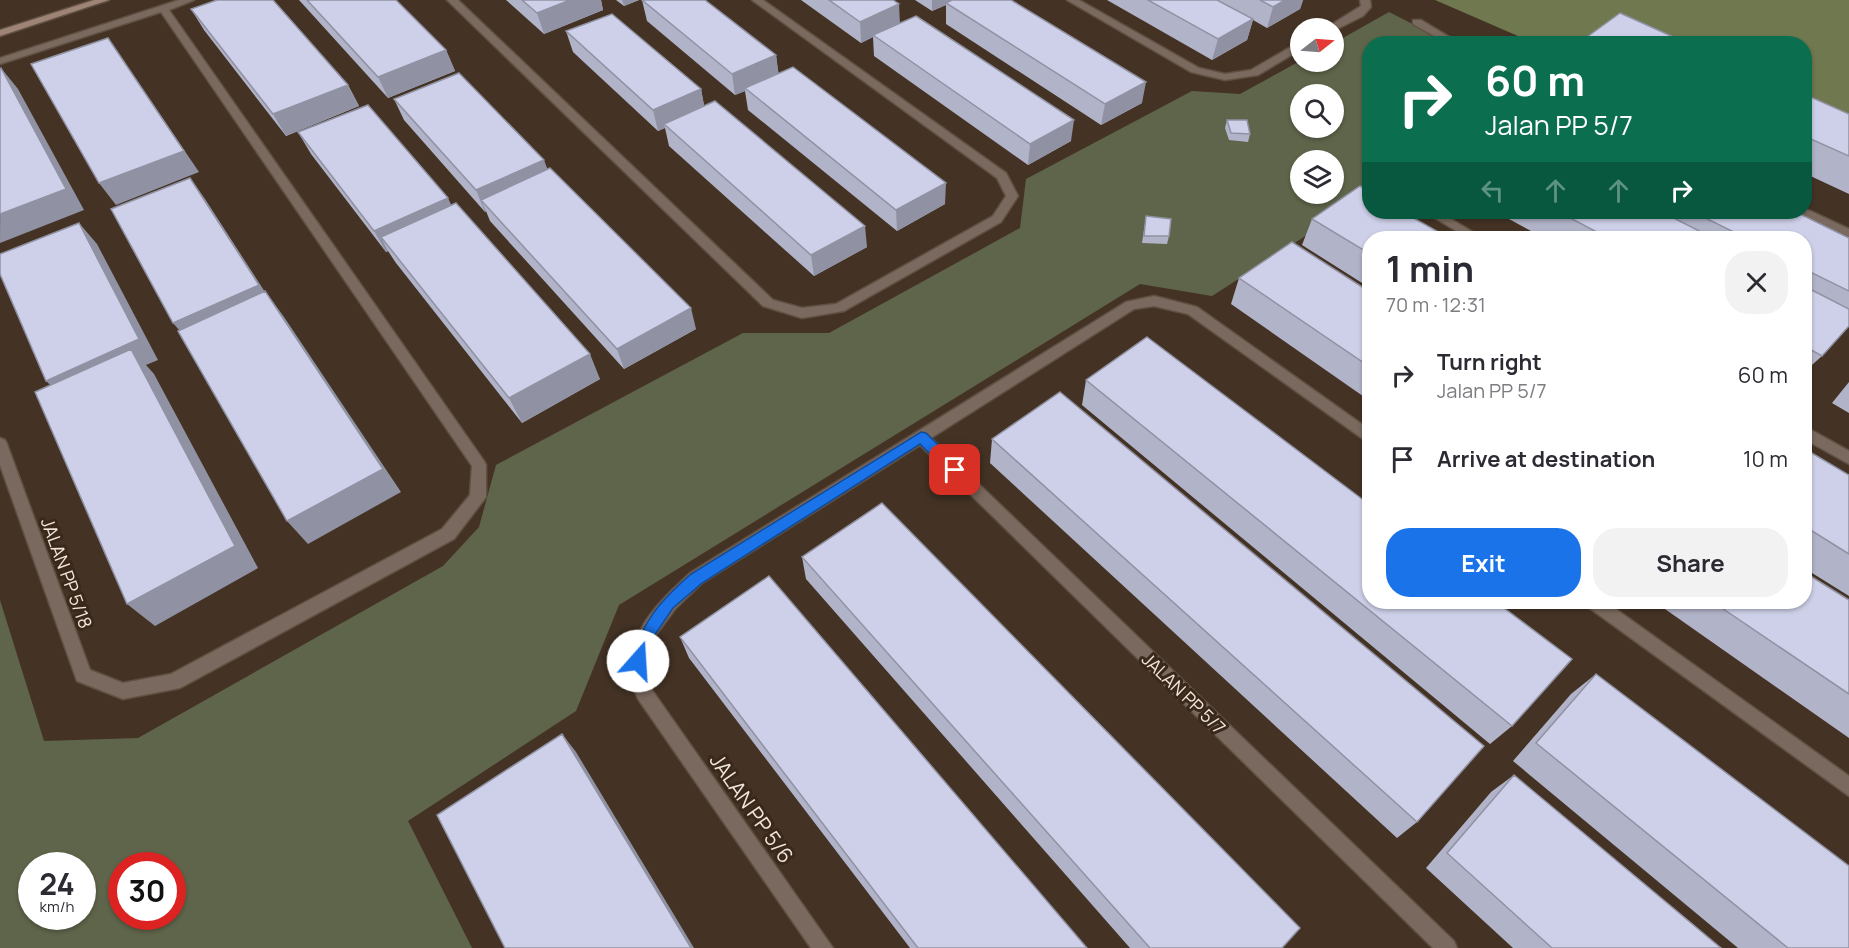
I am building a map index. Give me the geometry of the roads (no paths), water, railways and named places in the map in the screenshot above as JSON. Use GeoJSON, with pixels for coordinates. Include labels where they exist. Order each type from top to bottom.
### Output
{"type":"FeatureCollection","features":[{"type":"Feature","properties":{"kind":"street"},"geometry":{"type":"LineString","coordinates":[[0,33],[104,0]]}},
{"type":"Feature","properties":{"kind":"street"},"geometry":{"type":"LineString","coordinates":[[0,61],[189,0]]}},
{"type":"Feature","properties":{"kind":"street"},"geometry":{"type":"LineString","coordinates":[[452,0],[768,303],[802,313],[839,308],[997,219],[1012,196],[1002,176],[757,0]]}},
{"type":"Feature","properties":{"kind":"street"},"geometry":{"type":"LineString","coordinates":[[1072,0],[1196,70],[1225,77],[1254,73],[1290,52]]}},
{"type":"Feature","properties":{"kind":"street"},"geometry":{"type":"LineString","coordinates":[[1344,22],[1359,14],[1366,7],[1365,0]]}},
{"type":"Feature","properties":{"kind":"street","name":"JALAN PP 5/18"},"geometry":{"type":"LineString","coordinates":[[0,444],[83,675],[123,691],[174,682],[448,534],[478,498],[479,465],[164,8]]}},
{"type":"Feature","properties":{"kind":"street"},"geometry":{"type":"LineString","coordinates":[[1417,22],[1442,36]]}},
{"type":"Feature","properties":{"kind":"street"},"geometry":{"type":"LineString","coordinates":[[1812,216],[1849,234]]}},
{"type":"Feature","properties":{"kind":"street"},"geometry":{"type":"LineString","coordinates":[[1443,219],[1465,231]]}},
{"type":"Feature","properties":{"kind":"street"},"geometry":{"type":"LineString","coordinates":[[921,437],[1131,305],[1154,301],[1192,310],[1362,432]]}},
{"type":"Feature","properties":{"kind":"street","name":"JALAN PP 5/6"},"geometry":{"type":"LineString","coordinates":[[823,948],[644,693],[638,661],[648,633],[668,604],[696,578],[921,437]]}},
{"type":"Feature","properties":{"kind":"street","name":"JALAN PP 5/7"},"geometry":{"type":"LineString","coordinates":[[921,437],[1447,948]]}},
{"type":"Feature","properties":{"kind":"street"},"geometry":{"type":"LineString","coordinates":[[1812,437],[1849,458]]}},
{"type":"Feature","properties":{"kind":"street"},"geometry":{"type":"LineString","coordinates":[[1604,609],[1849,787]]}}]}
